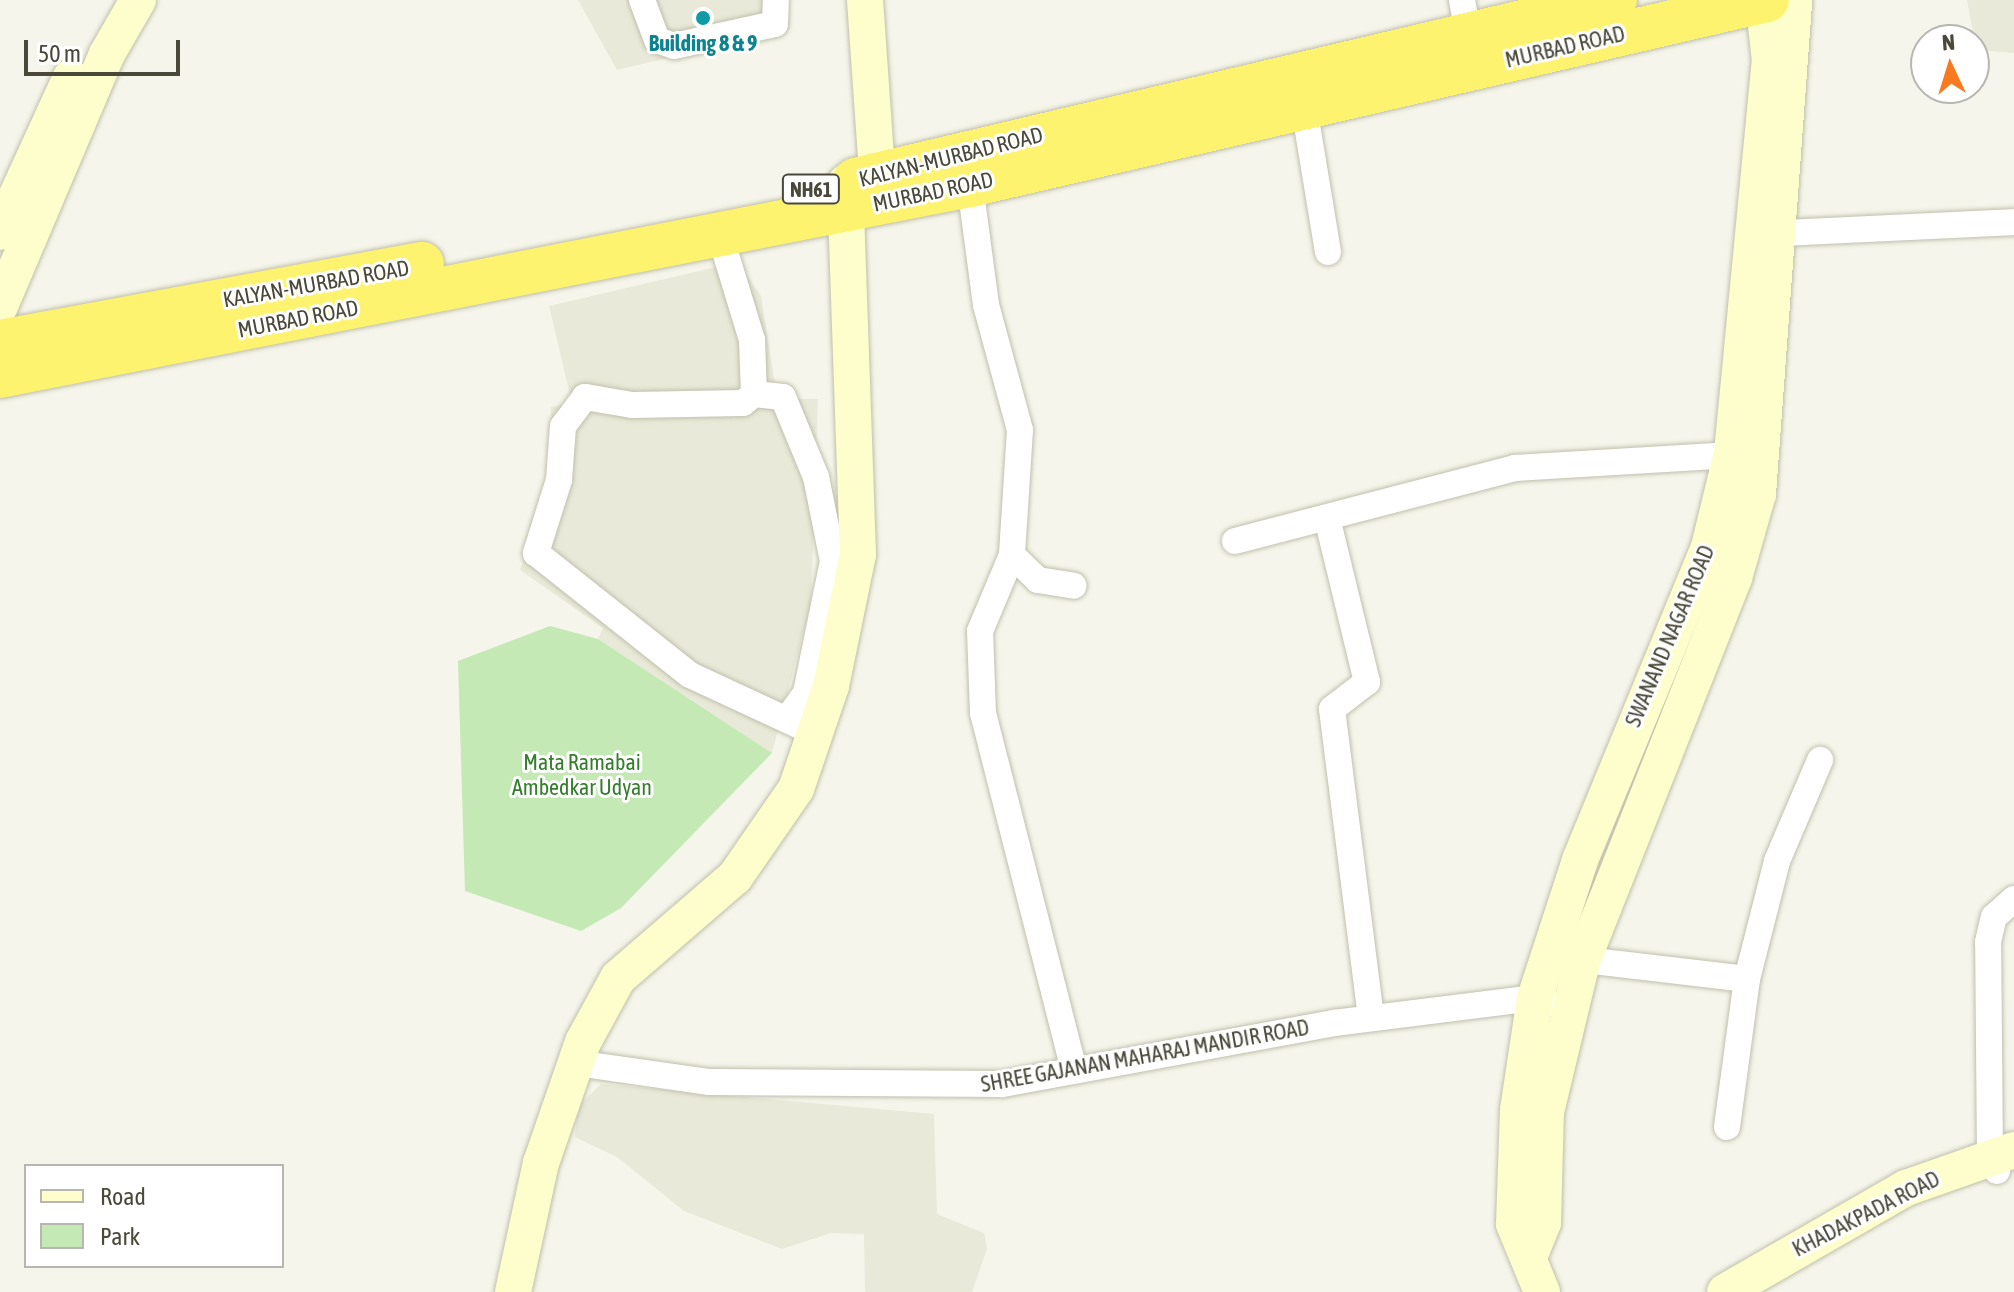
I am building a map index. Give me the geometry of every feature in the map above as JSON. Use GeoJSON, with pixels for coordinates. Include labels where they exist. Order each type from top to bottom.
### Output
{"type":"FeatureCollection","features":[{"type":"Feature","properties":{"kind":"highway","name":"KALYAN-MURBAD ROAD"},"geometry":{"type":"LineString","coordinates":[[0,342],[476,268],[861,193],[1175,119],[1477,16],[1615,0]]}},
{"type":"Feature","properties":{"kind":"highway","name":"MURBAD ROAD"},"geometry":{"type":"LineString","coordinates":[[0,376],[476,268],[719,232],[861,193],[970,185],[1175,119],[1304,107],[1764,0]]}},
{"type":"Feature","properties":{"kind":"street"},"geometry":{"type":"LineString","coordinates":[[0,306],[96,49],[111,0]]}},
{"type":"Feature","properties":{"kind":"street"},"geometry":{"type":"LineString","coordinates":[[0,232],[96,49],[138,0]]}},
{"type":"Feature","properties":{"kind":"street"},"geometry":{"type":"LineString","coordinates":[[642,0],[651,30],[674,46],[775,24],[776,0]]}},
{"type":"Feature","properties":{"kind":"street"},"geometry":{"type":"LineString","coordinates":[[802,726],[858,555],[865,0]]}},
{"type":"Feature","properties":{"kind":"street","name":"SWANAND NAGAR ROAD"},"geometry":{"type":"LineString","coordinates":[[1532,1111],[1725,552],[1746,454],[1763,234],[1770,61],[1764,0]]}},
{"type":"Feature","properties":{"kind":"street","name":"SWANAND NAGAR ROAD"},"geometry":{"type":"LineString","coordinates":[[1763,234],[1794,0]]}},
{"type":"Feature","properties":{"kind":"street"},"geometry":{"type":"LineString","coordinates":[[1304,107],[1328,252]]}},
{"type":"Feature","properties":{"kind":"street"},"geometry":{"type":"LineString","coordinates":[[970,185],[986,305],[1020,430],[1012,555],[980,631],[983,713],[1074,1071]]}},
{"type":"Feature","properties":{"kind":"street"},"geometry":{"type":"LineString","coordinates":[[1763,234],[2014,222]]}},
{"type":"Feature","properties":{"kind":"street"},"geometry":{"type":"LineString","coordinates":[[719,232],[752,340],[754,394]]}},
{"type":"Feature","properties":{"kind":"street"},"geometry":{"type":"LineString","coordinates":[[513,1292],[541,1163],[576,1063],[618,978],[735,877],[796,789],[806,693],[833,561],[816,477],[783,397],[754,394],[743,403],[632,405],[585,397],[563,426],[559,480],[535,546],[543,565],[690,675],[802,726]]}},
{"type":"Feature","properties":{"kind":"street"},"geometry":{"type":"LineString","coordinates":[[1235,541],[1328,522],[1515,468],[1746,454]]}},
{"type":"Feature","properties":{"kind":"street"},"geometry":{"type":"LineString","coordinates":[[1328,522],[1367,682],[1332,709],[1371,1018]]}},
{"type":"Feature","properties":{"kind":"street","name":"SWANAND NAGAR ROAD"},"geometry":{"type":"LineString","coordinates":[[1542,1292],[1530,1255],[1543,1223],[1532,1182],[1532,1111],[1535,998],[1545,953],[1725,552]]}},
{"type":"Feature","properties":{"kind":"street"},"geometry":{"type":"LineString","coordinates":[[1012,555],[1038,580],[1074,586]]}},
{"type":"Feature","properties":{"kind":"street"},"geometry":{"type":"LineString","coordinates":[[1727,1127],[1747,979],[1777,861],[1820,760]]}},
{"type":"Feature","properties":{"kind":"street"},"geometry":{"type":"LineString","coordinates":[[2004,1161],[1988,942],[1994,917],[2014,899]]}},
{"type":"Feature","properties":{"kind":"street"},"geometry":{"type":"LineString","coordinates":[[1545,953],[1582,962],[1747,979]]}},
{"type":"Feature","properties":{"kind":"street","name":"SHREE GAJANAN MAHARAJ MANDIR ROAD"},"geometry":{"type":"LineString","coordinates":[[576,1063],[710,1082],[877,1089],[1002,1084],[1371,1018],[1535,998],[1569,1008]]}},
{"type":"Feature","properties":{"kind":"street","name":"KHADAKPADA ROAD"},"geometry":{"type":"LineString","coordinates":[[1725,1292],[1911,1196],[2004,1161]]}},
{"type":"Feature","properties":{"kind":"street","name":"KHADAKPADA ROAD"},"geometry":{"type":"LineString","coordinates":[[1752,1292],[1911,1196]]}},
{"type":"Feature","properties":{"kind":"shaded area"},"geometry":{"type":"Polygon","coordinates":[[[578,0],[784,0],[790,29],[617,70],[578,0]]]}},
{"type":"Feature","properties":{"kind":"shaded area"},"geometry":{"type":"Polygon","coordinates":[[[1967,0],[2014,0],[2014,53],[1990,51],[1990,24],[1971,24],[1967,0]]]}},
{"type":"Feature","properties":{"kind":"shaded area"},"geometry":{"type":"Polygon","coordinates":[[[738,262],[761,296],[777,399],[818,399],[811,602],[772,753],[598,639],[603,628],[520,570],[552,478],[551,407],[572,403],[549,306],[738,262]]]}},
{"type":"Feature","properties":{"kind":"shaded area"},"geometry":{"type":"Polygon","coordinates":[[[601,1084],[934,1114],[937,1214],[984,1233],[987,1249],[972,1292],[865,1292],[864,1234],[831,1233],[782,1249],[684,1211],[617,1157],[575,1137],[578,1106],[601,1084]]]}},
{"type":"Feature","properties":{"kind":"green space","name":"Mata Ramabai Ambedkar Udyan"},"geometry":{"type":"Polygon","coordinates":[[[550,626],[598,639],[772,753],[621,908],[581,931],[465,891],[458,661],[550,626]]]}},
{"type":"Feature","properties":{"kind":"place","name":"Building 8 & 9"},"geometry":{"type":"Point","coordinates":[703,18]}}]}
